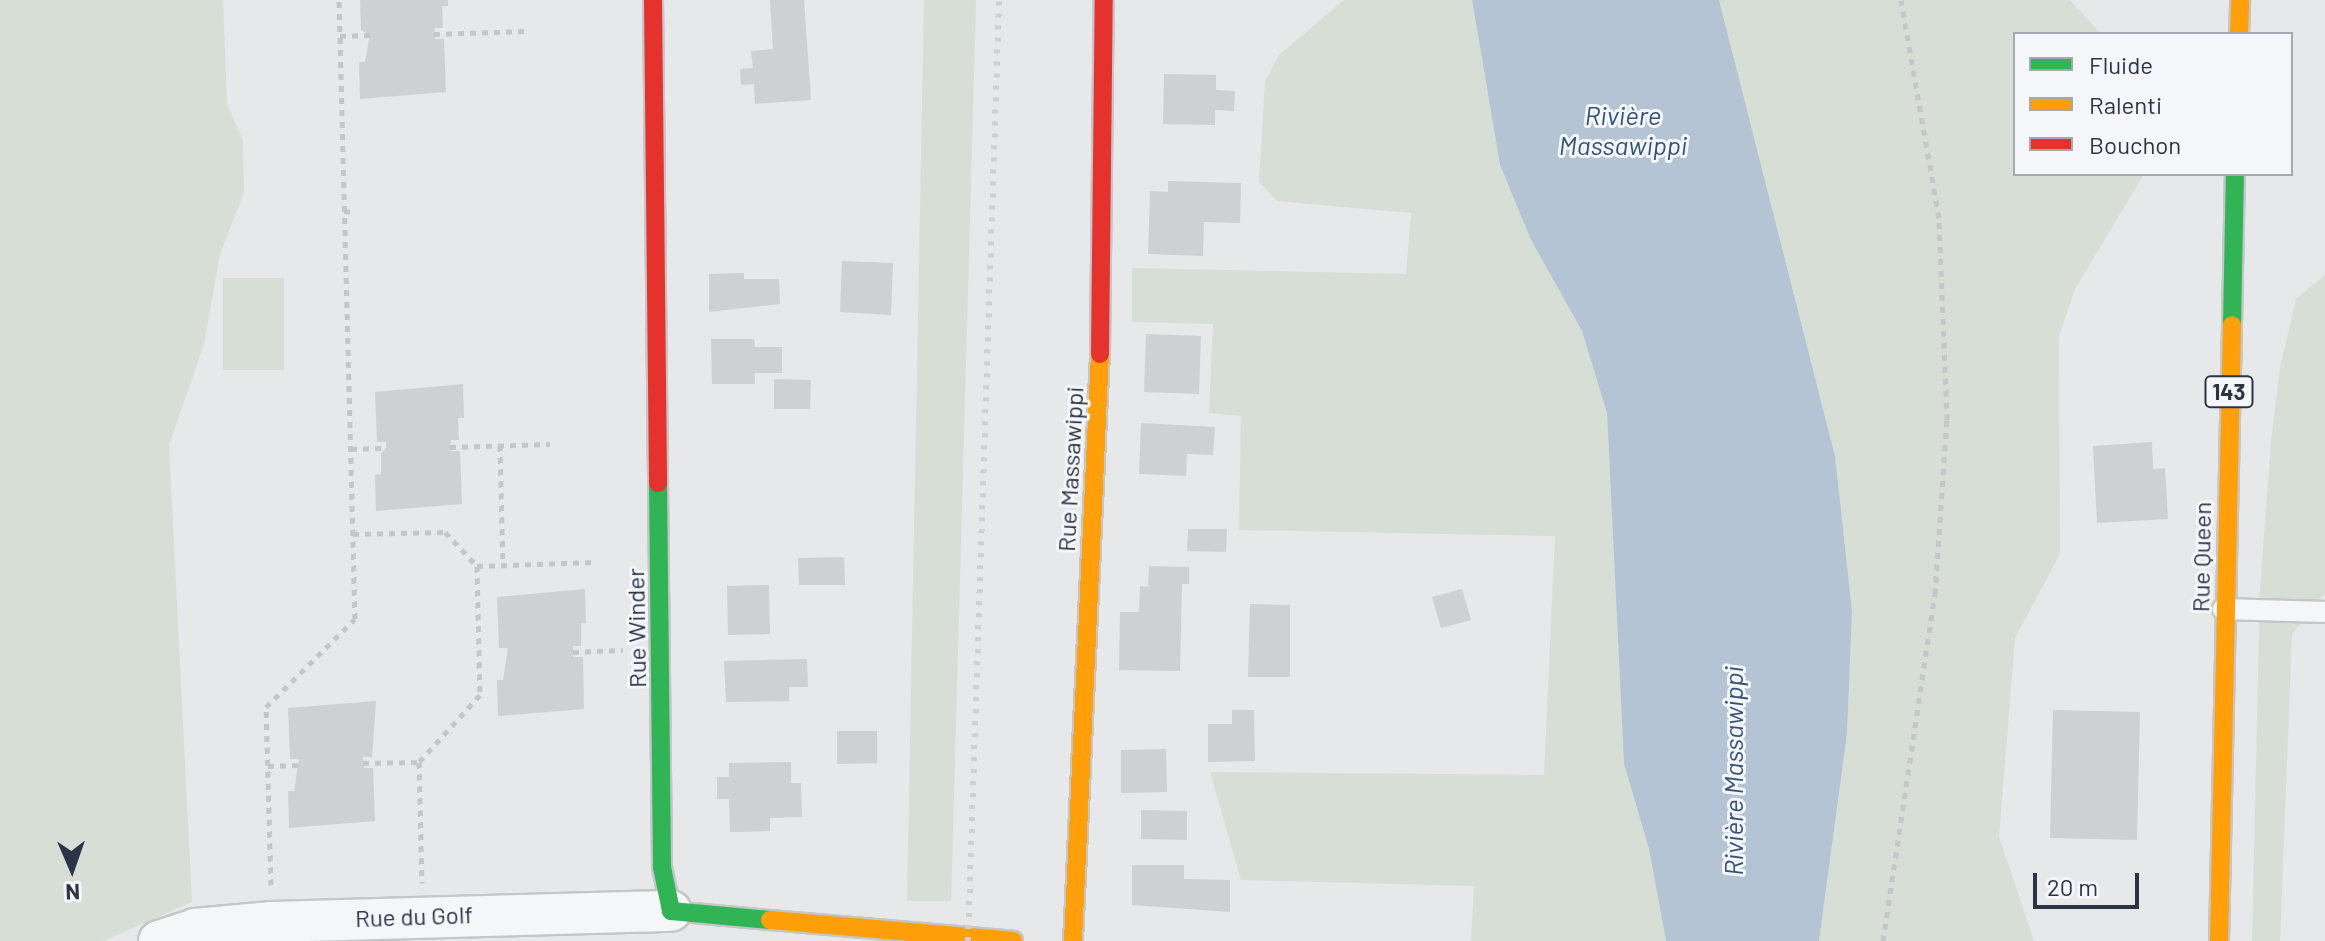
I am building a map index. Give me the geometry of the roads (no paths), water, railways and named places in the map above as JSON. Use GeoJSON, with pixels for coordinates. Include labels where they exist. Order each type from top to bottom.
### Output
{"type":"FeatureCollection","features":[{"type":"Feature","properties":{"kind":"street","name":"Rue Winder"},"geometry":{"type":"LineString","coordinates":[[653,0],[662,867],[671,911]]}},
{"type":"Feature","properties":{"kind":"street","name":"Rue Massawippi"},"geometry":{"type":"LineString","coordinates":[[1073,941],[1101,325],[1104,0]]}},
{"type":"Feature","properties":{"kind":"street"},"geometry":{"type":"LineString","coordinates":[[2239,32],[2240,0]]}},
{"type":"Feature","properties":{"kind":"street","name":"Rue Queen"},"geometry":{"type":"LineString","coordinates":[[2219,941],[2223,609],[2235,176]]}},
{"type":"Feature","properties":{"kind":"street"},"geometry":{"type":"LineString","coordinates":[[671,911],[1013,941]]}},
{"type":"Feature","properties":{"kind":"street","name":"Rue du Golf"},"geometry":{"type":"LineString","coordinates":[[159,941],[195,929],[272,922],[671,911]]}},
{"type":"Feature","properties":{"kind":"lane"},"geometry":{"type":"LineString","coordinates":[[2223,609],[2325,612]]}},
{"type":"Feature","properties":{"kind":"water","name":"Rivière Massawippi"},"geometry":{"type":"Polygon","coordinates":[[[1472,0],[1719,0],[1835,456],[1852,611],[1847,734],[1819,941],[1666,941],[1649,849],[1624,764],[1607,413],[1582,331],[1531,240],[1500,165],[1472,0]]]}},
{"type":"Feature","properties":{"kind":"railway"},"geometry":{"type":"LineString","coordinates":[[968,941],[999,0]]}}]}
